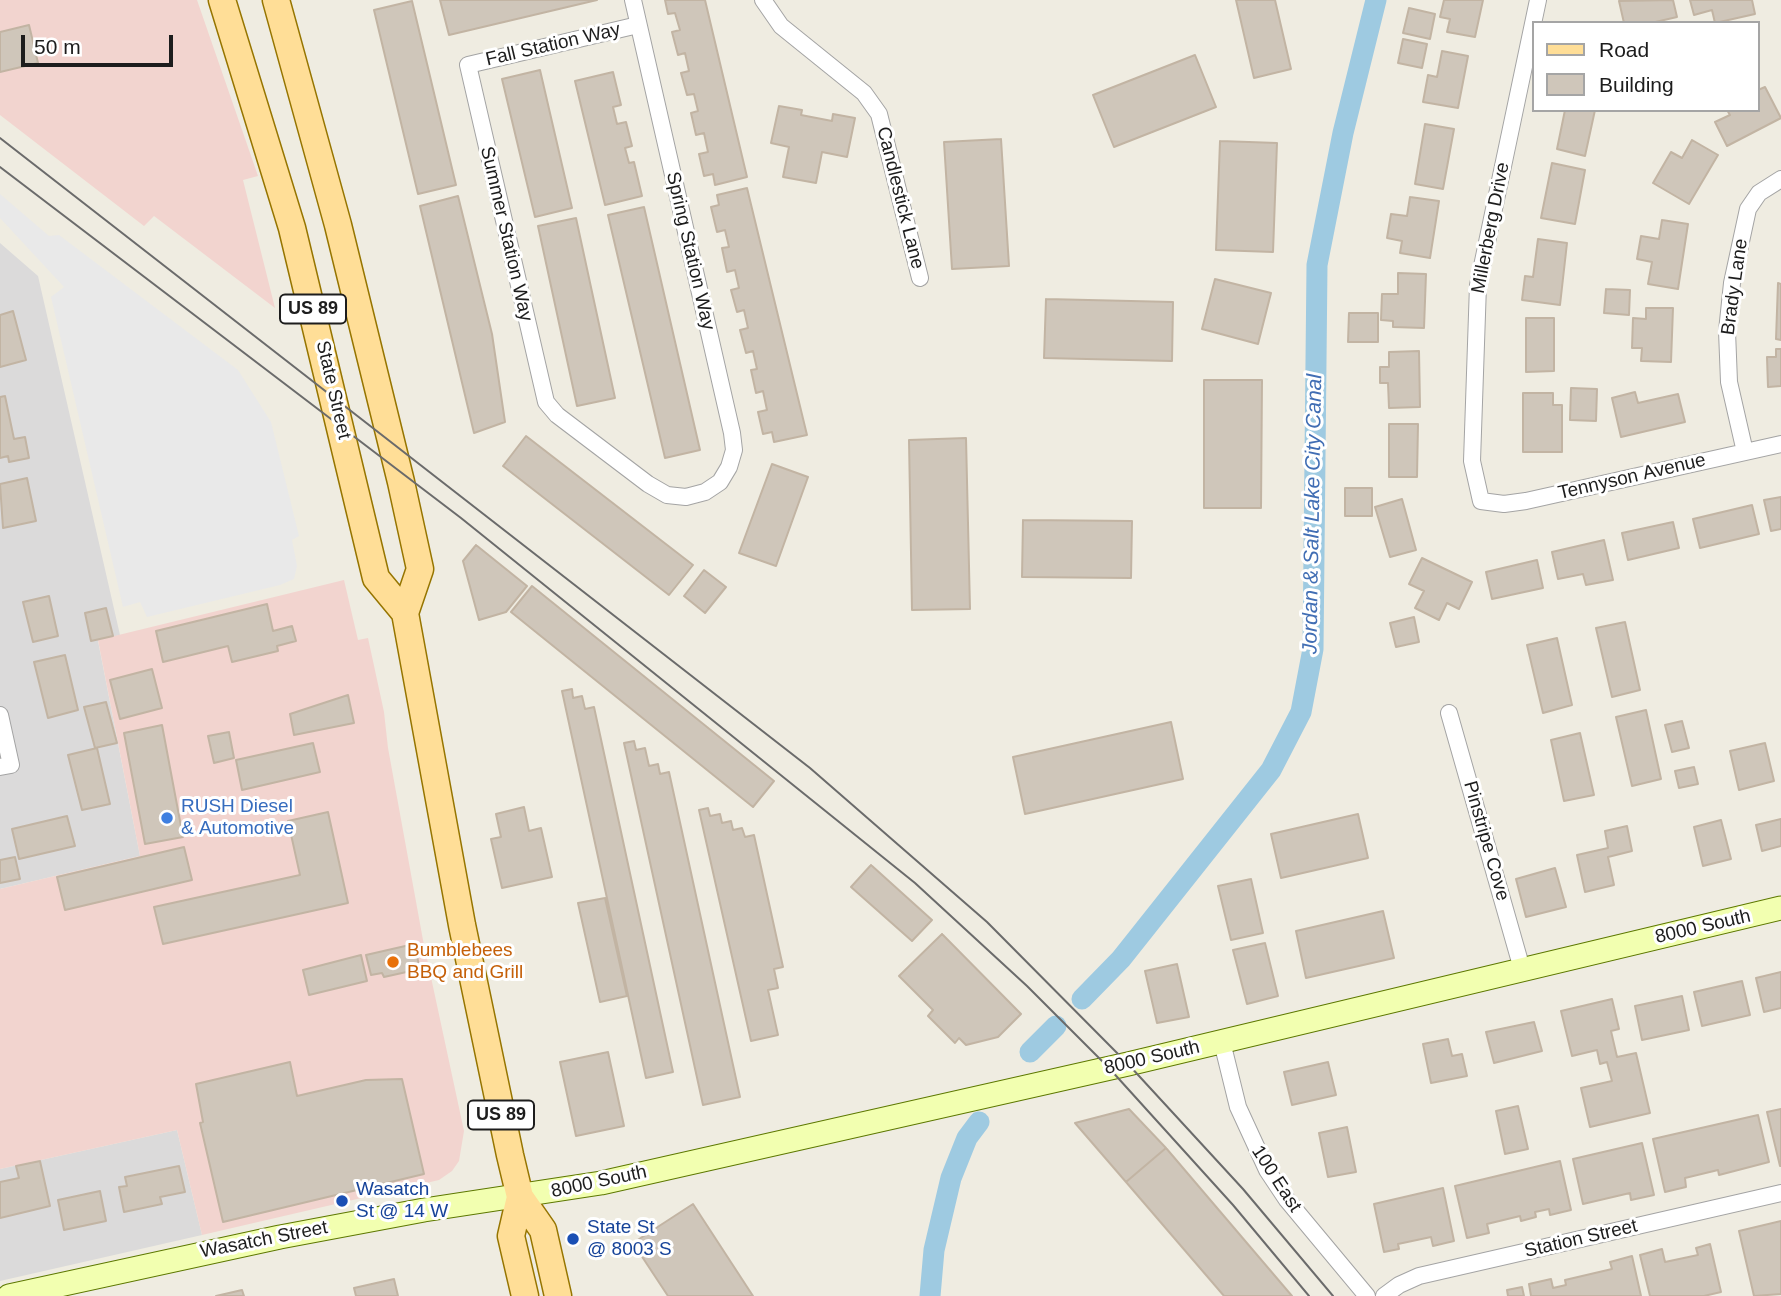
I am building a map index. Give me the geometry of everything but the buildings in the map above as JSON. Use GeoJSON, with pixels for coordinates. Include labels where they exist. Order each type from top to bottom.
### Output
{"type":"FeatureCollection","features":[{"type":"Feature","properties":{"kind":"main road","name":"State Street"},"geometry":{"type":"LineString","coordinates":[[222,0],[292,228],[376,578],[405,613]]}},
{"type":"Feature","properties":{"kind":"main road","name":"State Street"},"geometry":{"type":"LineString","coordinates":[[276,0],[338,225],[401,482],[419,569],[405,613],[462,925],[520,1197],[543,1230],[558,1296]]}},
{"type":"Feature","properties":{"kind":"main road","name":"State Street"},"geometry":{"type":"LineString","coordinates":[[520,1197],[511,1237],[525,1296]]}},
{"type":"Feature","properties":{"kind":"street","name":"Spring Station Way"},"geometry":{"type":"LineString","coordinates":[[546,401],[557,415],[648,484],[676,496],[686,497],[705,492],[720,482],[729,467],[734,450],[733,433],[633,0]]}},
{"type":"Feature","properties":{"kind":"street","name":"Candlestick Lane"},"geometry":{"type":"LineString","coordinates":[[763,0],[780,26],[864,93],[878,114],[920,278]]}},
{"type":"Feature","properties":{"kind":"street","name":"Millerberg Drive"},"geometry":{"type":"LineString","coordinates":[[1534,21],[1538,0]]}},
{"type":"Feature","properties":{"kind":"street","name":"Fall Station Way"},"geometry":{"type":"LineString","coordinates":[[468,65],[638,25]]}},
{"type":"Feature","properties":{"kind":"street","name":"Millerberg Drive"},"geometry":{"type":"LineString","coordinates":[[1481,501],[1472,461],[1478,285],[1532,28]]}},
{"type":"Feature","properties":{"kind":"street","name":"Summer Station Way"},"geometry":{"type":"LineString","coordinates":[[468,65],[546,401]]}},
{"type":"Feature","properties":{"kind":"street","name":"Brady Lane"},"geometry":{"type":"LineString","coordinates":[[1745,452],[1728,382],[1727,331],[1732,283],[1748,209],[1759,193],[1781,178]]}},
{"type":"Feature","properties":{"kind":"street","name":"Tennyson Avenue"},"geometry":{"type":"LineString","coordinates":[[1481,501],[1504,504],[1526,501],[1781,444]]}},
{"type":"Feature","properties":{"kind":"street","name":"Pinstripe Cove"},"geometry":{"type":"LineString","coordinates":[[1449,713],[1522,969]]}},
{"type":"Feature","properties":{"kind":"street"},"geometry":{"type":"LineString","coordinates":[[0,715],[6,766]]}},
{"type":"Feature","properties":{"kind":"street","name":"8000 South"},"geometry":{"type":"LineString","coordinates":[[520,1197],[601,1183],[1222,1042],[1781,908]]}},
{"type":"Feature","properties":{"kind":"street","name":"100 East"},"geometry":{"type":"LineString","coordinates":[[1222,1042],[1238,1107],[1267,1170],[1287,1200],[1367,1296]]}},
{"type":"Feature","properties":{"kind":"street","name":"Station Street"},"geometry":{"type":"LineString","coordinates":[[1384,1296],[1419,1276],[1781,1193]]}},
{"type":"Feature","properties":{"kind":"street","name":"Wasatch Street"},"geometry":{"type":"LineString","coordinates":[[9,1296],[241,1244],[424,1210],[520,1197]]}},
{"type":"Feature","properties":{"kind":"shaded area"},"geometry":{"type":"Polygon","coordinates":[[[0,0],[197,0],[258,176],[243,180],[275,308],[154,216],[144,226],[0,115],[0,0]]]}},
{"type":"Feature","properties":{"kind":"shaded area"},"geometry":{"type":"Polygon","coordinates":[[[0,194],[49,236],[59,235],[238,370],[271,422],[299,536],[292,540],[297,566],[294,579],[280,585],[147,617],[140,602],[123,607],[51,297],[64,287],[0,218],[0,194]]]}},
{"type":"Feature","properties":{"kind":"shaded area"},"geometry":{"type":"Polygon","coordinates":[[[0,243],[38,276],[120,635],[98,641],[140,856],[0,889],[0,243]]]}},
{"type":"Feature","properties":{"kind":"shaded area"},"geometry":{"type":"Polygon","coordinates":[[[344,580],[358,640],[368,638],[384,712],[388,748],[423,940],[464,1131],[459,1161],[452,1171],[439,1180],[202,1235],[177,1130],[0,1169],[0,889],[140,856],[98,640],[344,580]]]}},
{"type":"Feature","properties":{"kind":"shaded area"},"geometry":{"type":"Polygon","coordinates":[[[177,1130],[202,1235],[0,1281],[0,1169],[177,1130]]]}},
{"type":"Feature","properties":{"kind":"waterway","name":"Jordan & Salt Lake City Canal"},"geometry":{"type":"LineString","coordinates":[[1082,999],[1121,959],[1271,770],[1301,712],[1313,649],[1317,265],[1343,133],[1376,0]]}},
{"type":"Feature","properties":{"kind":"waterway","name":"Jordan & Salt Lake City Canal"},"geometry":{"type":"LineString","coordinates":[[1030,1052],[1056,1026]]}},
{"type":"Feature","properties":{"kind":"waterway","name":"Jordan & Salt Lake City Canal"},"geometry":{"type":"LineString","coordinates":[[930,1296],[934,1250],[951,1178],[967,1138],[979,1122]]}},
{"type":"Feature","properties":{"kind":"tram line"},"geometry":{"type":"LineString","coordinates":[[0,138],[810,768],[987,922],[1128,1064],[1243,1189],[1333,1296]]}},
{"type":"Feature","properties":{"kind":"tram line"},"geometry":{"type":"LineString","coordinates":[[0,167],[461,518],[915,883],[1027,986],[1109,1068],[1233,1205],[1309,1296]]}},
{"type":"Feature","properties":{"kind":"place","name":"RUSH Diesel & Automotive"},"geometry":{"type":"Point","coordinates":[167,818]}},
{"type":"Feature","properties":{"kind":"place","name":"Bumblebees BBQ and Grill"},"geometry":{"type":"Point","coordinates":[393,962]}},
{"type":"Feature","properties":{"kind":"place","name":"Wasatch St @ 14 W"},"geometry":{"type":"Point","coordinates":[342,1201]}},
{"type":"Feature","properties":{"kind":"place","name":"State St @ 8003 S"},"geometry":{"type":"Point","coordinates":[573,1239]}}]}
